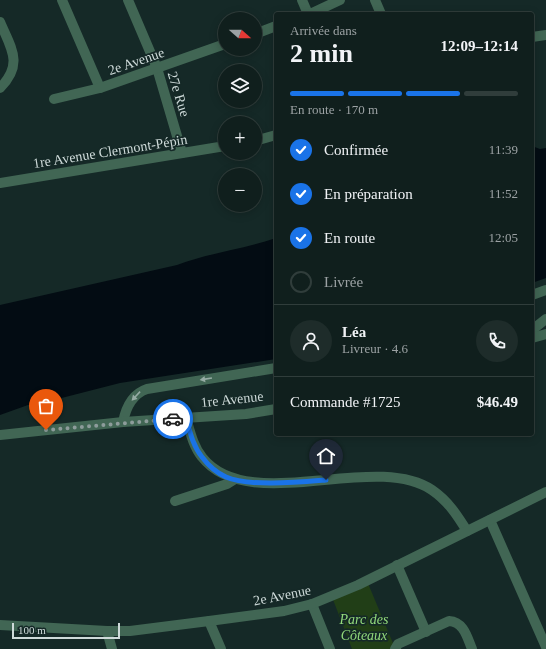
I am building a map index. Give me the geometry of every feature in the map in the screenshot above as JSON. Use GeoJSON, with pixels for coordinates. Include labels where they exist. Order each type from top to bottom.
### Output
{"type":"FeatureCollection","features":[{"type":"Feature","properties":{"kind":"street"},"geometry":{"type":"LineString","coordinates":[[62,0],[100,88]]}},
{"type":"Feature","properties":{"kind":"street","name":"27e Rue"},"geometry":{"type":"LineString","coordinates":[[128,0],[157,68],[182,153]]}},
{"type":"Feature","properties":{"kind":"street"},"geometry":{"type":"LineString","coordinates":[[302,0],[308,12]]}},
{"type":"Feature","properties":{"kind":"street"},"geometry":{"type":"LineString","coordinates":[[313,12],[340,0]]}},
{"type":"Feature","properties":{"kind":"street"},"geometry":{"type":"LineString","coordinates":[[375,0],[380,12]]}},
{"type":"Feature","properties":{"kind":"street"},"geometry":{"type":"LineString","coordinates":[[0,22],[12,49],[15,64],[8,80],[0,88]]}},
{"type":"Feature","properties":{"kind":"street"},"geometry":{"type":"LineString","coordinates":[[262,31],[274,27]]}},
{"type":"Feature","properties":{"kind":"street"},"geometry":{"type":"LineString","coordinates":[[534,37],[546,35]]}},
{"type":"Feature","properties":{"kind":"street","name":"2e Avenue"},"geometry":{"type":"LineString","coordinates":[[54,99],[100,88],[218,46]]}},
{"type":"Feature","properties":{"kind":"street"},"geometry":{"type":"LineString","coordinates":[[262,139],[274,136]]}},
{"type":"Feature","properties":{"kind":"street","name":"1re Avenue Clermont-Pépin"},"geometry":{"type":"LineString","coordinates":[[0,183],[218,147]]}},
{"type":"Feature","properties":{"kind":"street"},"geometry":{"type":"LineString","coordinates":[[534,294],[546,290]]}},
{"type":"Feature","properties":{"kind":"street"},"geometry":{"type":"LineString","coordinates":[[534,328],[546,319]]}},
{"type":"Feature","properties":{"kind":"street"},"geometry":{"type":"LineString","coordinates":[[534,337],[546,334]]}},
{"type":"Feature","properties":{"kind":"street"},"geometry":{"type":"LineString","coordinates":[[124,422],[126,410],[132,399],[140,392],[147,389],[274,368]]}},
{"type":"Feature","properties":{"kind":"street","name":"1re Avenue"},"geometry":{"type":"LineString","coordinates":[[0,435],[124,422],[246,414],[274,409]]}},
{"type":"Feature","properties":{"kind":"street"},"geometry":{"type":"LineString","coordinates":[[186,418],[195,446],[202,458],[226,477],[274,483],[365,478],[399,478],[419,484],[431,490],[446,501],[467,531]]}},
{"type":"Feature","properties":{"kind":"street"},"geometry":{"type":"LineString","coordinates":[[175,501],[227,484],[236,479]]}},
{"type":"Feature","properties":{"kind":"street","name":"2e Avenue"},"geometry":{"type":"LineString","coordinates":[[0,625],[107,631],[150,629],[284,611],[312,604],[352,588],[546,493]]}},
{"type":"Feature","properties":{"kind":"street"},"geometry":{"type":"LineString","coordinates":[[490,520],[546,647]]}},
{"type":"Feature","properties":{"kind":"street"},"geometry":{"type":"LineString","coordinates":[[397,565],[426,632]]}},
{"type":"Feature","properties":{"kind":"street"},"geometry":{"type":"LineString","coordinates":[[312,604],[330,649]]}},
{"type":"Feature","properties":{"kind":"street"},"geometry":{"type":"LineString","coordinates":[[210,621],[221,649]]}},
{"type":"Feature","properties":{"kind":"street"},"geometry":{"type":"LineString","coordinates":[[395,649],[398,644],[449,621],[458,623],[464,629],[472,649]]}},
{"type":"Feature","properties":{"kind":"street"},"geometry":{"type":"LineString","coordinates":[[107,631],[112,649]]}},
{"type":"Feature","properties":{"kind":"green space","name":"Parc des Côteaux"},"geometry":{"type":"Polygon","coordinates":[[[367,581],[395,649],[352,649],[332,597],[367,581]]]}},
{"type":"Feature","properties":{"kind":"shaded area"},"geometry":{"type":"Polygon","coordinates":[[[534,147],[540,149],[546,148],[546,278],[534,282],[534,147]]]}},
{"type":"Feature","properties":{"kind":"shaded area"},"geometry":{"type":"Polygon","coordinates":[[[274,239],[274,359],[120,383],[46,402],[28,405],[0,415],[0,305],[177,265],[201,257],[274,239]]]}},
{"type":"Feature","properties":{"kind":"way so far"},"geometry":{"type":"LineString","coordinates":[[46,430],[124,422],[173,419]]}},
{"type":"Feature","properties":{"kind":"route"},"geometry":{"type":"LineString","coordinates":[[173,419],[186,418],[195,446],[202,458],[226,477],[274,483],[326,480]]}}]}
